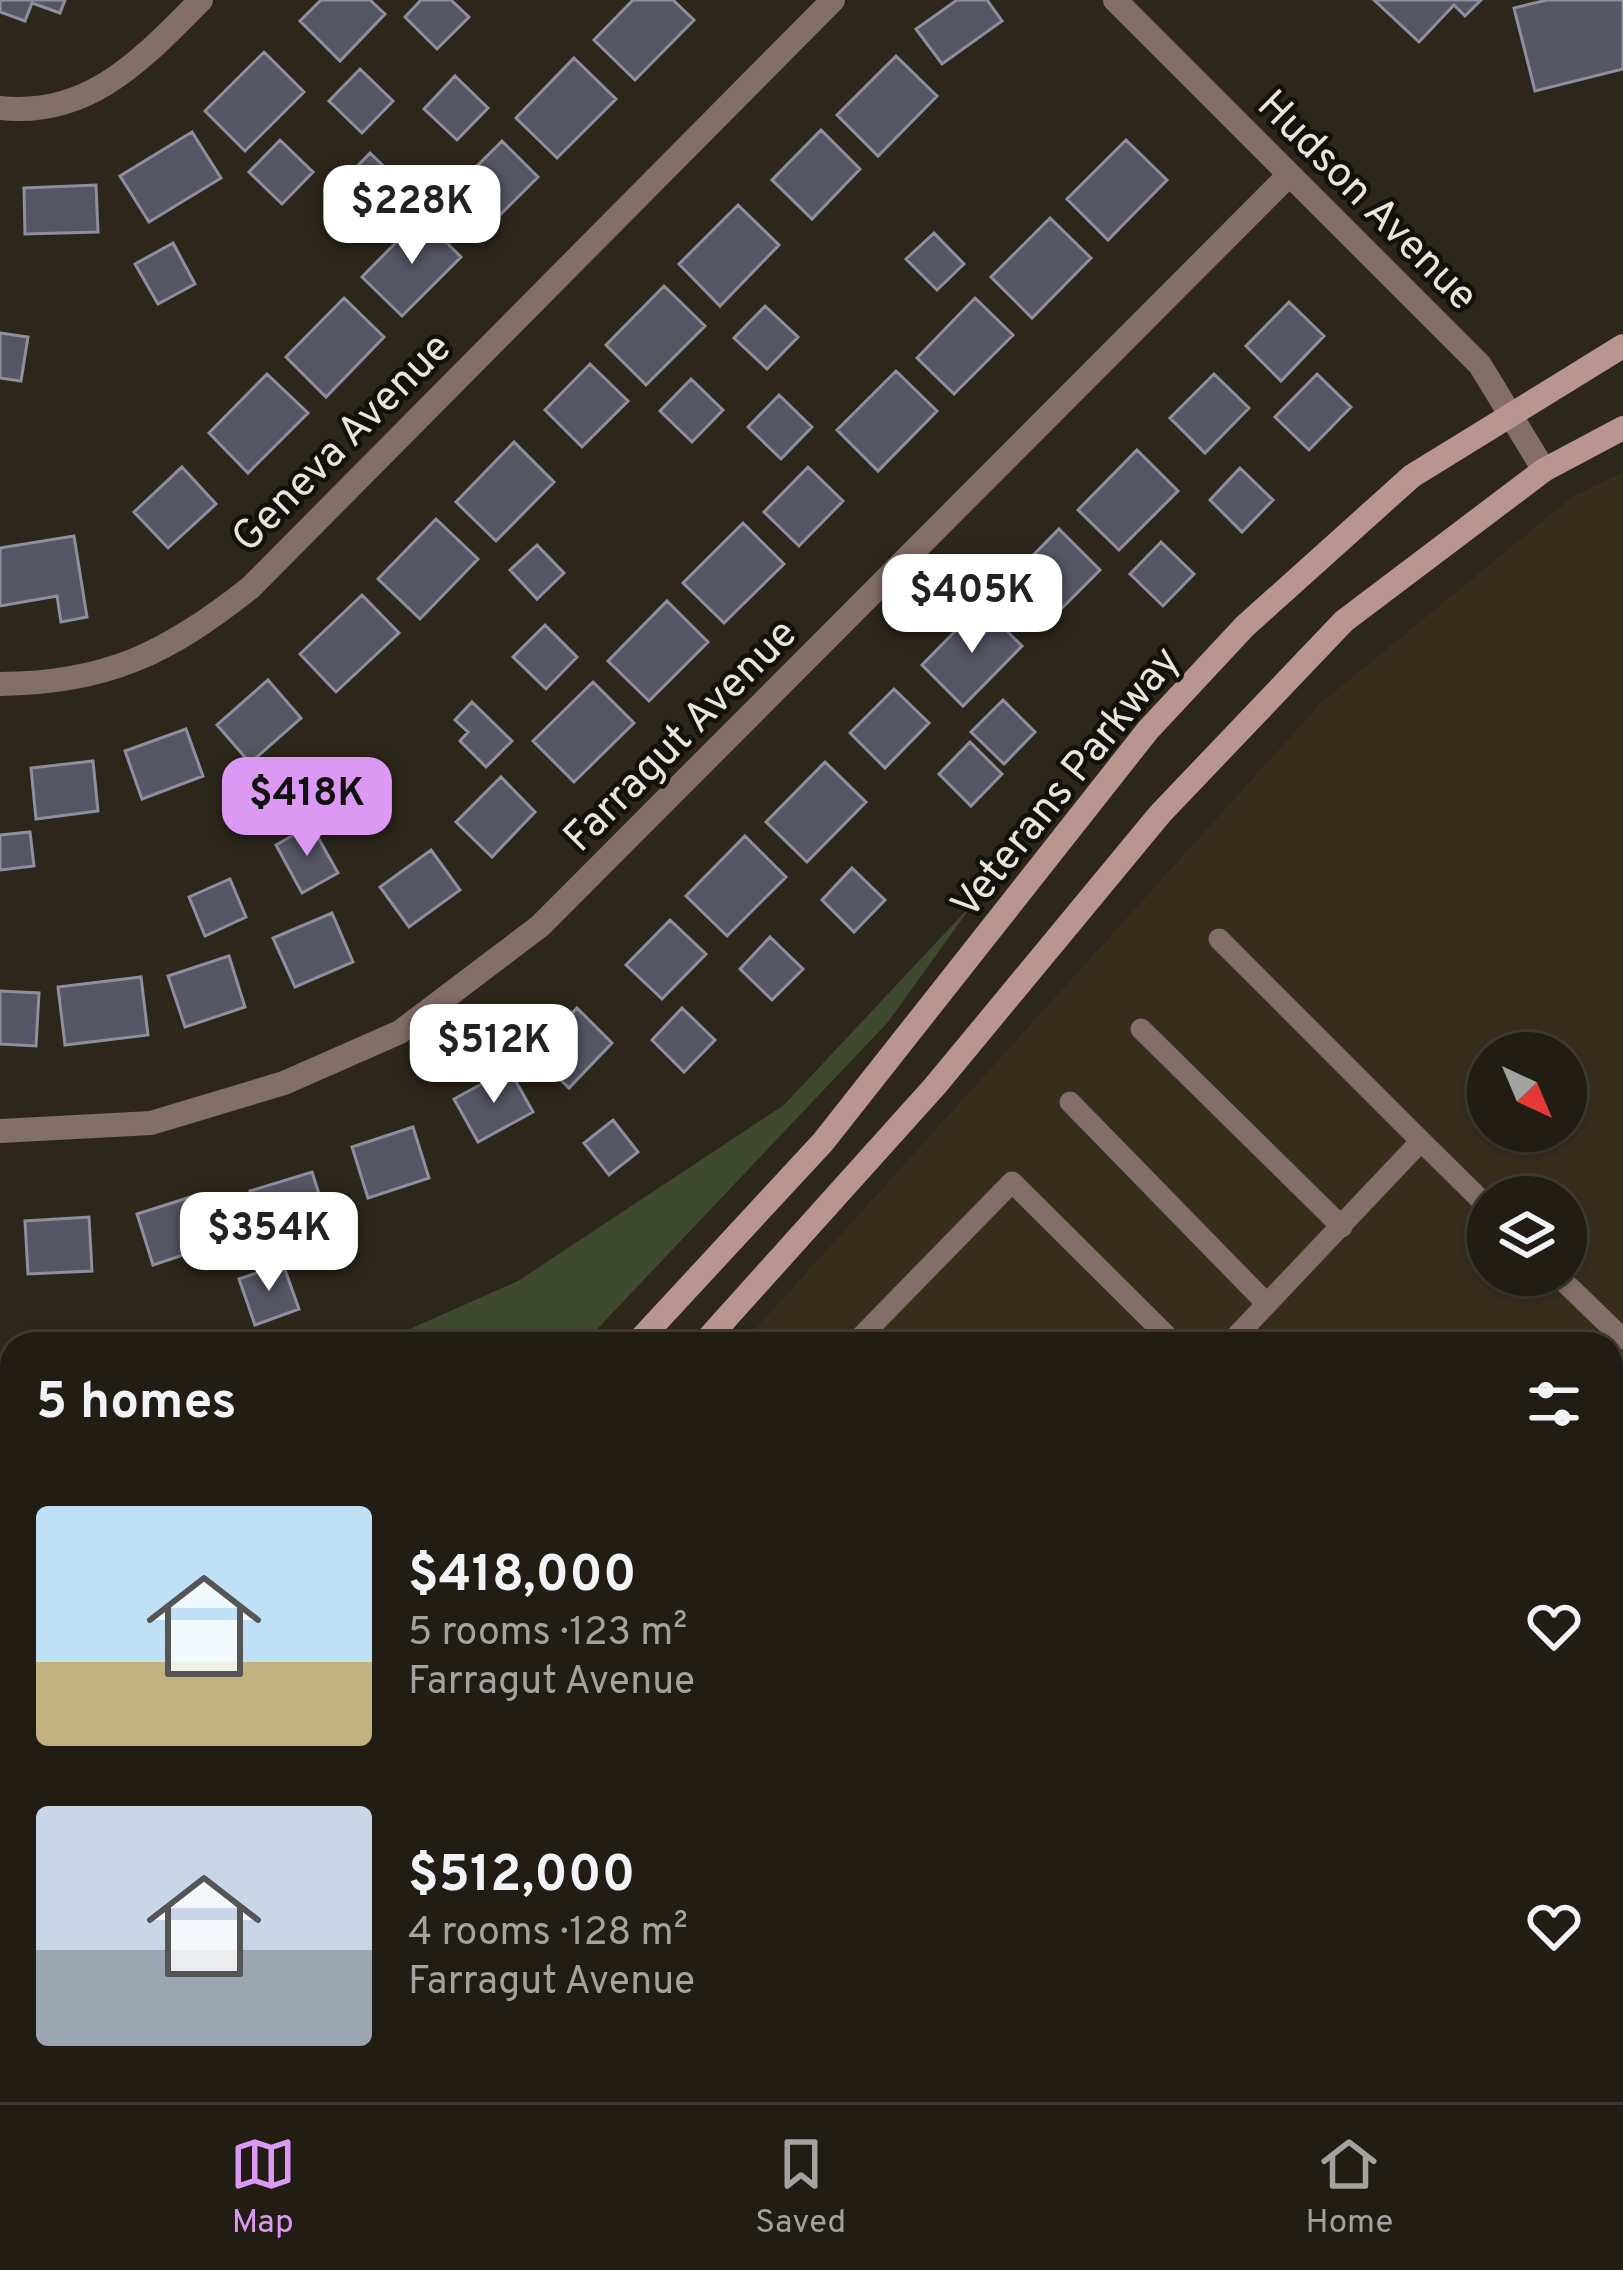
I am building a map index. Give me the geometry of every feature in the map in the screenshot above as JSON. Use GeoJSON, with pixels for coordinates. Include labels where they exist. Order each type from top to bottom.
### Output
{"type":"FeatureCollection","features":[{"type":"Feature","properties":{"kind":"main road","name":"Veterans Parkway"},"geometry":{"type":"LineString","coordinates":[[647,1332],[824,1142],[1148,730],[1245,626],[1412,476],[1509,412],[1623,346]]}},
{"type":"Feature","properties":{"kind":"main road"},"geometry":{"type":"LineString","coordinates":[[714,1332],[935,1087],[1160,814],[1344,621],[1544,470],[1623,428]]}},
{"type":"Feature","properties":{"kind":"street"},"geometry":{"type":"LineString","coordinates":[[0,108],[37,109],[100,90],[125,74],[201,0]]}},
{"type":"Feature","properties":{"kind":"street","name":"Geneva Avenue"},"geometry":{"type":"LineString","coordinates":[[0,684],[81,680],[123,668],[204,625],[250,588],[833,0]]}},
{"type":"Feature","properties":{"kind":"street","name":"Hudson Avenue"},"geometry":{"type":"LineString","coordinates":[[1115,0],[1480,365],[1544,470]]}},
{"type":"Feature","properties":{"kind":"street","name":"Farragut Avenue"},"geometry":{"type":"LineString","coordinates":[[0,1131],[152,1123],[284,1083],[400,1032],[541,926],[1289,175]]}},
{"type":"Feature","properties":{"kind":"lane"},"geometry":{"type":"LineString","coordinates":[[1219,939],[1467,1186]]}},
{"type":"Feature","properties":{"kind":"lane"},"geometry":{"type":"LineString","coordinates":[[1142,1029],[1342,1227]]}},
{"type":"Feature","properties":{"kind":"lane"},"geometry":{"type":"LineString","coordinates":[[1070,1102],[1267,1304]]}},
{"type":"Feature","properties":{"kind":"lane"},"geometry":{"type":"LineString","coordinates":[[1240,1332],[1421,1141]]}},
{"type":"Feature","properties":{"kind":"lane"},"geometry":{"type":"LineString","coordinates":[[866,1332],[1012,1182],[1163,1332]]}},
{"type":"Feature","properties":{"kind":"lane"},"geometry":{"type":"LineString","coordinates":[[1578,1296],[1615,1332]]}},
{"type":"Feature","properties":{"kind":"shaded area"},"geometry":{"type":"Polygon","coordinates":[[[1623,472],[1623,1332],[753,1332],[1321,703],[1572,497],[1623,472]]]}},
{"type":"Feature","properties":{"kind":"green space"},"geometry":{"type":"Polygon","coordinates":[[[975,901],[888,1022],[594,1332],[403,1332],[518,1281],[784,1105],[975,901]]]}},
{"type":"Feature","properties":{"kind":"building"},"geometry":{"type":"Polygon","coordinates":[[[0,0],[65,0],[60,13],[32,3],[25,21],[0,12],[0,0]]]}},
{"type":"Feature","properties":{"kind":"building"},"geometry":{"type":"Polygon","coordinates":[[[321,0],[370,0],[385,14],[340,61],[300,21],[321,0]]]}},
{"type":"Feature","properties":{"kind":"building"},"geometry":{"type":"Polygon","coordinates":[[[421,0],[451,0],[469,17],[437,49],[405,17],[421,0]]]}},
{"type":"Feature","properties":{"kind":"building"},"geometry":{"type":"Polygon","coordinates":[[[633,0],[673,0],[694,20],[635,80],[594,40],[633,0]]]}},
{"type":"Feature","properties":{"kind":"building"},"geometry":{"type":"Polygon","coordinates":[[[957,0],[987,0],[1002,21],[942,64],[916,29],[957,0]]]}},
{"type":"Feature","properties":{"kind":"building"},"geometry":{"type":"Polygon","coordinates":[[[1374,0],[1481,0],[1465,16],[1454,5],[1419,42],[1374,0]]]}},
{"type":"Feature","properties":{"kind":"building"},"geometry":{"type":"Polygon","coordinates":[[[1547,0],[1623,0],[1623,69],[1535,91],[1514,8],[1547,0]]]}},
{"type":"Feature","properties":{"kind":"building"},"geometry":{"type":"Polygon","coordinates":[[[264,52],[304,92],[245,151],[205,111],[264,52]]]}},
{"type":"Feature","properties":{"kind":"building"},"geometry":{"type":"Polygon","coordinates":[[[896,56],[937,96],[878,156],[837,115],[896,56]]]}},
{"type":"Feature","properties":{"kind":"building"},"geometry":{"type":"Polygon","coordinates":[[[574,58],[616,99],[557,158],[516,118],[574,58]]]}},
{"type":"Feature","properties":{"kind":"building"},"geometry":{"type":"Polygon","coordinates":[[[360,69],[393,101],[362,133],[329,101],[360,69]]]}},
{"type":"Feature","properties":{"kind":"building"},"geometry":{"type":"Polygon","coordinates":[[[455,76],[488,108],[457,140],[424,109],[455,76]]]}},
{"type":"Feature","properties":{"kind":"building"},"geometry":{"type":"Polygon","coordinates":[[[821,130],[860,169],[812,219],[772,180],[821,130]]]}},
{"type":"Feature","properties":{"kind":"building"},"geometry":{"type":"Polygon","coordinates":[[[192,132],[221,178],[149,222],[120,176],[192,132]]]}},
{"type":"Feature","properties":{"kind":"building"},"geometry":{"type":"Polygon","coordinates":[[[280,140],[313,172],[282,204],[249,172],[280,140]]]}},
{"type":"Feature","properties":{"kind":"building"},"geometry":{"type":"Polygon","coordinates":[[[1126,140],[1167,180],[1108,240],[1067,199],[1126,140]]]}},
{"type":"Feature","properties":{"kind":"building"},"geometry":{"type":"Polygon","coordinates":[[[502,141],[538,177],[478,237],[442,201],[502,141]]]}},
{"type":"Feature","properties":{"kind":"building"},"geometry":{"type":"Polygon","coordinates":[[[370,153],[403,185],[372,217],[339,185],[370,153]]]}},
{"type":"Feature","properties":{"kind":"building"},"geometry":{"type":"Polygon","coordinates":[[[96,185],[98,232],[25,234],[24,188],[96,185]]]}},
{"type":"Feature","properties":{"kind":"building"},"geometry":{"type":"Polygon","coordinates":[[[738,205],[779,245],[720,306],[679,264],[738,205]]]}},
{"type":"Feature","properties":{"kind":"building"},"geometry":{"type":"Polygon","coordinates":[[[421,217],[461,257],[402,316],[362,277],[421,217]]]}},
{"type":"Feature","properties":{"kind":"building"},"geometry":{"type":"Polygon","coordinates":[[[1050,218],[1091,258],[1032,318],[991,277],[1050,218]]]}},
{"type":"Feature","properties":{"kind":"building"},"geometry":{"type":"Polygon","coordinates":[[[934,233],[964,264],[937,290],[906,259],[934,233]]]}},
{"type":"Feature","properties":{"kind":"building"},"geometry":{"type":"Polygon","coordinates":[[[173,243],[195,284],[158,304],[135,264],[173,243]]]}},
{"type":"Feature","properties":{"kind":"building"},"geometry":{"type":"Polygon","coordinates":[[[664,286],[705,326],[646,385],[606,345],[664,286]]]}},
{"type":"Feature","properties":{"kind":"building"},"geometry":{"type":"Polygon","coordinates":[[[344,298],[384,337],[326,397],[286,357],[344,298]]]}},
{"type":"Feature","properties":{"kind":"building"},"geometry":{"type":"Polygon","coordinates":[[[975,298],[1013,335],[954,394],[917,358],[975,298]]]}},
{"type":"Feature","properties":{"kind":"building"},"geometry":{"type":"Polygon","coordinates":[[[1289,302],[1324,336],[1281,381],[1246,346],[1289,302]]]}},
{"type":"Feature","properties":{"kind":"building"},"geometry":{"type":"Polygon","coordinates":[[[765,306],[798,337],[767,369],[734,338],[765,306]]]}},
{"type":"Feature","properties":{"kind":"building"},"geometry":{"type":"Polygon","coordinates":[[[0,333],[28,337],[21,381],[0,378],[0,333]]]}},
{"type":"Feature","properties":{"kind":"building"},"geometry":{"type":"Polygon","coordinates":[[[590,364],[628,401],[582,447],[545,410],[590,364]]]}},
{"type":"Feature","properties":{"kind":"building"},"geometry":{"type":"Polygon","coordinates":[[[896,371],[937,411],[878,471],[837,430],[896,371]]]}},
{"type":"Feature","properties":{"kind":"building"},"geometry":{"type":"Polygon","coordinates":[[[267,374],[308,413],[248,473],[209,433],[267,374]]]}},
{"type":"Feature","properties":{"kind":"building"},"geometry":{"type":"Polygon","coordinates":[[[1214,374],[1249,408],[1205,453],[1170,418],[1214,374]]]}},
{"type":"Feature","properties":{"kind":"building"},"geometry":{"type":"Polygon","coordinates":[[[1317,374],[1351,407],[1309,450],[1275,417],[1317,374]]]}},
{"type":"Feature","properties":{"kind":"building"},"geometry":{"type":"Polygon","coordinates":[[[691,379],[723,410],[692,442],[660,411],[691,379]]]}},
{"type":"Feature","properties":{"kind":"building"},"geometry":{"type":"Polygon","coordinates":[[[779,395],[812,427],[781,459],[748,427],[779,395]]]}},
{"type":"Feature","properties":{"kind":"building"},"geometry":{"type":"Polygon","coordinates":[[[514,442],[554,482],[496,541],[456,502],[514,442]]]}},
{"type":"Feature","properties":{"kind":"building"},"geometry":{"type":"Polygon","coordinates":[[[1137,450],[1178,491],[1119,550],[1078,510],[1137,450]]]}},
{"type":"Feature","properties":{"kind":"building"},"geometry":{"type":"Polygon","coordinates":[[[182,467],[216,504],[168,548],[134,512],[182,467]]]}},
{"type":"Feature","properties":{"kind":"building"},"geometry":{"type":"Polygon","coordinates":[[[808,467],[843,501],[799,546],[764,512],[808,467]]]}},
{"type":"Feature","properties":{"kind":"building"},"geometry":{"type":"Polygon","coordinates":[[[1240,468],[1273,500],[1242,532],[1210,500],[1240,468]]]}},
{"type":"Feature","properties":{"kind":"building"},"geometry":{"type":"Polygon","coordinates":[[[436,519],[478,559],[420,619],[378,579],[436,519]]]}},
{"type":"Feature","properties":{"kind":"building"},"geometry":{"type":"Polygon","coordinates":[[[743,523],[784,564],[724,623],[683,583],[743,523]]]}},
{"type":"Feature","properties":{"kind":"building"},"geometry":{"type":"Polygon","coordinates":[[[1059,529],[1100,570],[1041,629],[1000,589],[1059,529]]]}},
{"type":"Feature","properties":{"kind":"building"},"geometry":{"type":"Polygon","coordinates":[[[74,536],[87,617],[61,622],[57,596],[0,606],[0,548],[74,536]]]}},
{"type":"Feature","properties":{"kind":"building"},"geometry":{"type":"Polygon","coordinates":[[[1161,542],[1194,574],[1163,606],[1130,574],[1161,542]]]}},
{"type":"Feature","properties":{"kind":"building"},"geometry":{"type":"Polygon","coordinates":[[[537,545],[564,573],[537,599],[510,570],[537,545]]]}},
{"type":"Feature","properties":{"kind":"building"},"geometry":{"type":"Polygon","coordinates":[[[362,595],[399,633],[336,692],[300,654],[362,595]]]}},
{"type":"Feature","properties":{"kind":"building"},"geometry":{"type":"Polygon","coordinates":[[[667,601],[708,642],[649,701],[608,661],[667,601]]]}},
{"type":"Feature","properties":{"kind":"building"},"geometry":{"type":"Polygon","coordinates":[[[981,605],[1022,646],[963,706],[922,665],[981,605]]]}},
{"type":"Feature","properties":{"kind":"building"},"geometry":{"type":"Polygon","coordinates":[[[545,625],[577,657],[546,689],[513,657],[545,625]]]}},
{"type":"Feature","properties":{"kind":"building"},"geometry":{"type":"Polygon","coordinates":[[[268,680],[301,718],[250,763],[217,725],[268,680]]]}},
{"type":"Feature","properties":{"kind":"building"},"geometry":{"type":"Polygon","coordinates":[[[593,682],[634,723],[574,782],[533,741],[593,682]]]}},
{"type":"Feature","properties":{"kind":"building"},"geometry":{"type":"Polygon","coordinates":[[[894,689],[929,723],[885,768],[850,733],[894,689]]]}},
{"type":"Feature","properties":{"kind":"building"},"geometry":{"type":"Polygon","coordinates":[[[1003,700],[1035,732],[1004,764],[971,732],[1003,700]]]}},
{"type":"Feature","properties":{"kind":"building"},"geometry":{"type":"Polygon","coordinates":[[[472,702],[512,741],[486,767],[460,741],[468,732],[455,720],[472,702]]]}},
{"type":"Feature","properties":{"kind":"building"},"geometry":{"type":"Polygon","coordinates":[[[186,729],[203,776],[142,799],[125,751],[186,729]]]}},
{"type":"Feature","properties":{"kind":"building"},"geometry":{"type":"Polygon","coordinates":[[[970,742],[1002,774],[971,806],[939,774],[970,742]]]}},
{"type":"Feature","properties":{"kind":"building"},"geometry":{"type":"Polygon","coordinates":[[[93,761],[98,811],[36,819],[31,768],[93,761]]]}},
{"type":"Feature","properties":{"kind":"building"},"geometry":{"type":"Polygon","coordinates":[[[825,762],[866,802],[807,862],[766,822],[825,762]]]}},
{"type":"Feature","properties":{"kind":"building"},"geometry":{"type":"Polygon","coordinates":[[[501,777],[535,812],[492,857],[456,822],[501,777]]]}},
{"type":"Feature","properties":{"kind":"building"},"geometry":{"type":"Polygon","coordinates":[[[311,825],[338,873],[302,893],[276,845],[311,825]]]}},
{"type":"Feature","properties":{"kind":"building"},"geometry":{"type":"Polygon","coordinates":[[[30,832],[34,866],[0,870],[0,835],[30,832]]]}},
{"type":"Feature","properties":{"kind":"building"},"geometry":{"type":"Polygon","coordinates":[[[745,836],[786,877],[727,936],[686,896],[745,836]]]}},
{"type":"Feature","properties":{"kind":"building"},"geometry":{"type":"Polygon","coordinates":[[[431,850],[460,890],[409,927],[380,887],[431,850]]]}},
{"type":"Feature","properties":{"kind":"building"},"geometry":{"type":"Polygon","coordinates":[[[852,868],[885,900],[854,932],[822,900],[852,868]]]}},
{"type":"Feature","properties":{"kind":"building"},"geometry":{"type":"Polygon","coordinates":[[[230,879],[246,917],[205,936],[189,897],[230,879]]]}},
{"type":"Feature","properties":{"kind":"building"},"geometry":{"type":"Polygon","coordinates":[[[332,913],[353,962],[295,987],[273,938],[332,913]]]}},
{"type":"Feature","properties":{"kind":"building"},"geometry":{"type":"Polygon","coordinates":[[[670,920],[706,954],[662,999],[626,965],[670,920]]]}},
{"type":"Feature","properties":{"kind":"building"},"geometry":{"type":"Polygon","coordinates":[[[770,937],[803,969],[772,1000],[740,969],[770,937]]]}},
{"type":"Feature","properties":{"kind":"building"},"geometry":{"type":"Polygon","coordinates":[[[229,956],[245,1007],[185,1027],[168,976],[229,956]]]}},
{"type":"Feature","properties":{"kind":"building"},"geometry":{"type":"Polygon","coordinates":[[[141,977],[148,1035],[65,1045],[58,987],[141,977]]]}},
{"type":"Feature","properties":{"kind":"building"},"geometry":{"type":"Polygon","coordinates":[[[0,991],[39,993],[36,1046],[0,1044],[0,991]]]}},
{"type":"Feature","properties":{"kind":"building"},"geometry":{"type":"Polygon","coordinates":[[[577,1008],[612,1043],[569,1088],[533,1053],[577,1008]]]}},
{"type":"Feature","properties":{"kind":"building"},"geometry":{"type":"Polygon","coordinates":[[[682,1008],[715,1040],[684,1072],[652,1040],[682,1008]]]}},
{"type":"Feature","properties":{"kind":"building"},"geometry":{"type":"Polygon","coordinates":[[[509,1069],[533,1112],[478,1142],[454,1099],[509,1069]]]}},
{"type":"Feature","properties":{"kind":"building"},"geometry":{"type":"Polygon","coordinates":[[[613,1120],[638,1152],[609,1175],[584,1143],[613,1120]]]}},
{"type":"Feature","properties":{"kind":"building"},"geometry":{"type":"Polygon","coordinates":[[[413,1127],[429,1178],[368,1198],[352,1147],[413,1127]]]}},
{"type":"Feature","properties":{"kind":"building"},"geometry":{"type":"Polygon","coordinates":[[[312,1172],[328,1222],[267,1242],[250,1191],[312,1172]]]}},
{"type":"Feature","properties":{"kind":"building"},"geometry":{"type":"Polygon","coordinates":[[[197,1195],[213,1245],[153,1265],[137,1214],[197,1195]]]}},
{"type":"Feature","properties":{"kind":"building"},"geometry":{"type":"Polygon","coordinates":[[[89,1217],[92,1271],[28,1274],[25,1221],[89,1217]]]}},
{"type":"Feature","properties":{"kind":"building"},"geometry":{"type":"Polygon","coordinates":[[[283,1264],[299,1309],[255,1325],[239,1279],[283,1264]]]}}]}
